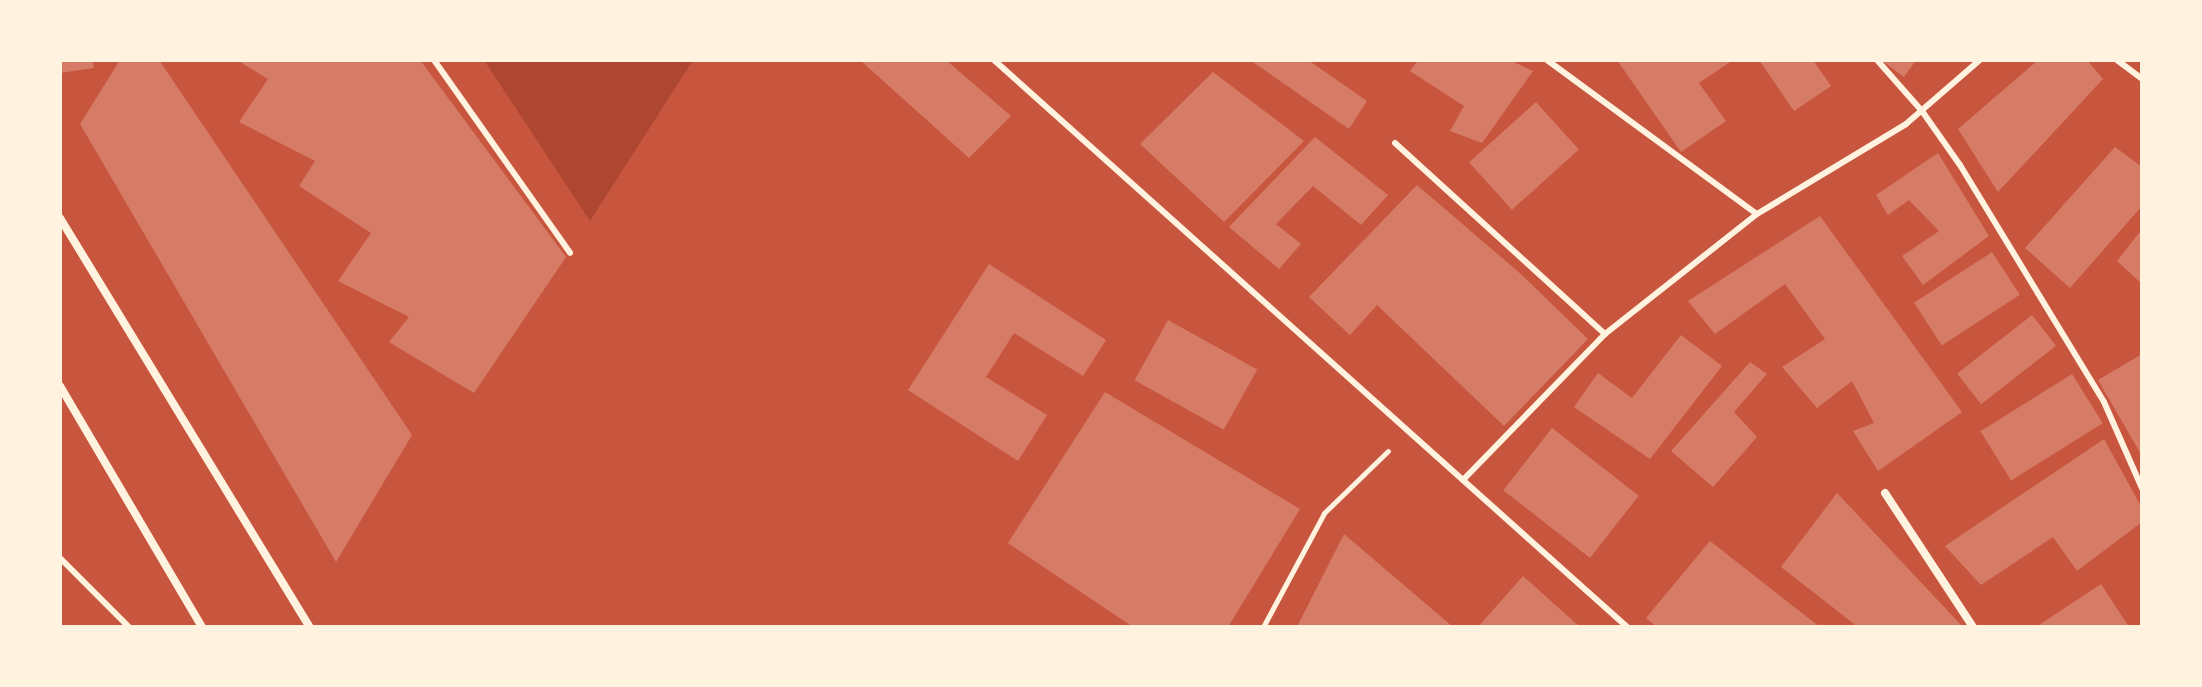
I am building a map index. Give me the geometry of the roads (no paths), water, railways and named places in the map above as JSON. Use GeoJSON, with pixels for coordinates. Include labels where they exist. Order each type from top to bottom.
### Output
{"type":"FeatureCollection","features":[{"type":"Feature","properties":{"kind":"street"},"geometry":{"type":"LineString","coordinates":[[60,218],[310,627]]}},
{"type":"Feature","properties":{"kind":"street"},"geometry":{"type":"LineString","coordinates":[[60,386],[202,627]]}},
{"type":"Feature","properties":{"kind":"street"},"geometry":{"type":"LineString","coordinates":[[1885,493],[1973,627]]}},
{"type":"Feature","properties":{"kind":"lane"},"geometry":{"type":"LineString","coordinates":[[434,60],[570,253]]}},
{"type":"Feature","properties":{"kind":"lane"},"geometry":{"type":"LineString","coordinates":[[994,60],[1627,627]]}},
{"type":"Feature","properties":{"kind":"lane"},"geometry":{"type":"LineString","coordinates":[[1547,60],[1757,214]]}},
{"type":"Feature","properties":{"kind":"lane"},"geometry":{"type":"LineString","coordinates":[[1877,60],[1922,111],[1960,165],[2104,402],[2142,488]]}},
{"type":"Feature","properties":{"kind":"lane"},"geometry":{"type":"LineString","coordinates":[[1463,480],[1605,334],[1757,214],[1922,111],[1980,60]]}},
{"type":"Feature","properties":{"kind":"lane"},"geometry":{"type":"LineString","coordinates":[[2117,60],[2142,79]]}},
{"type":"Feature","properties":{"kind":"lane"},"geometry":{"type":"LineString","coordinates":[[1395,143],[1605,334]]}},
{"type":"Feature","properties":{"kind":"lane"},"geometry":{"type":"LineString","coordinates":[[60,558],[129,627]]}}]}
